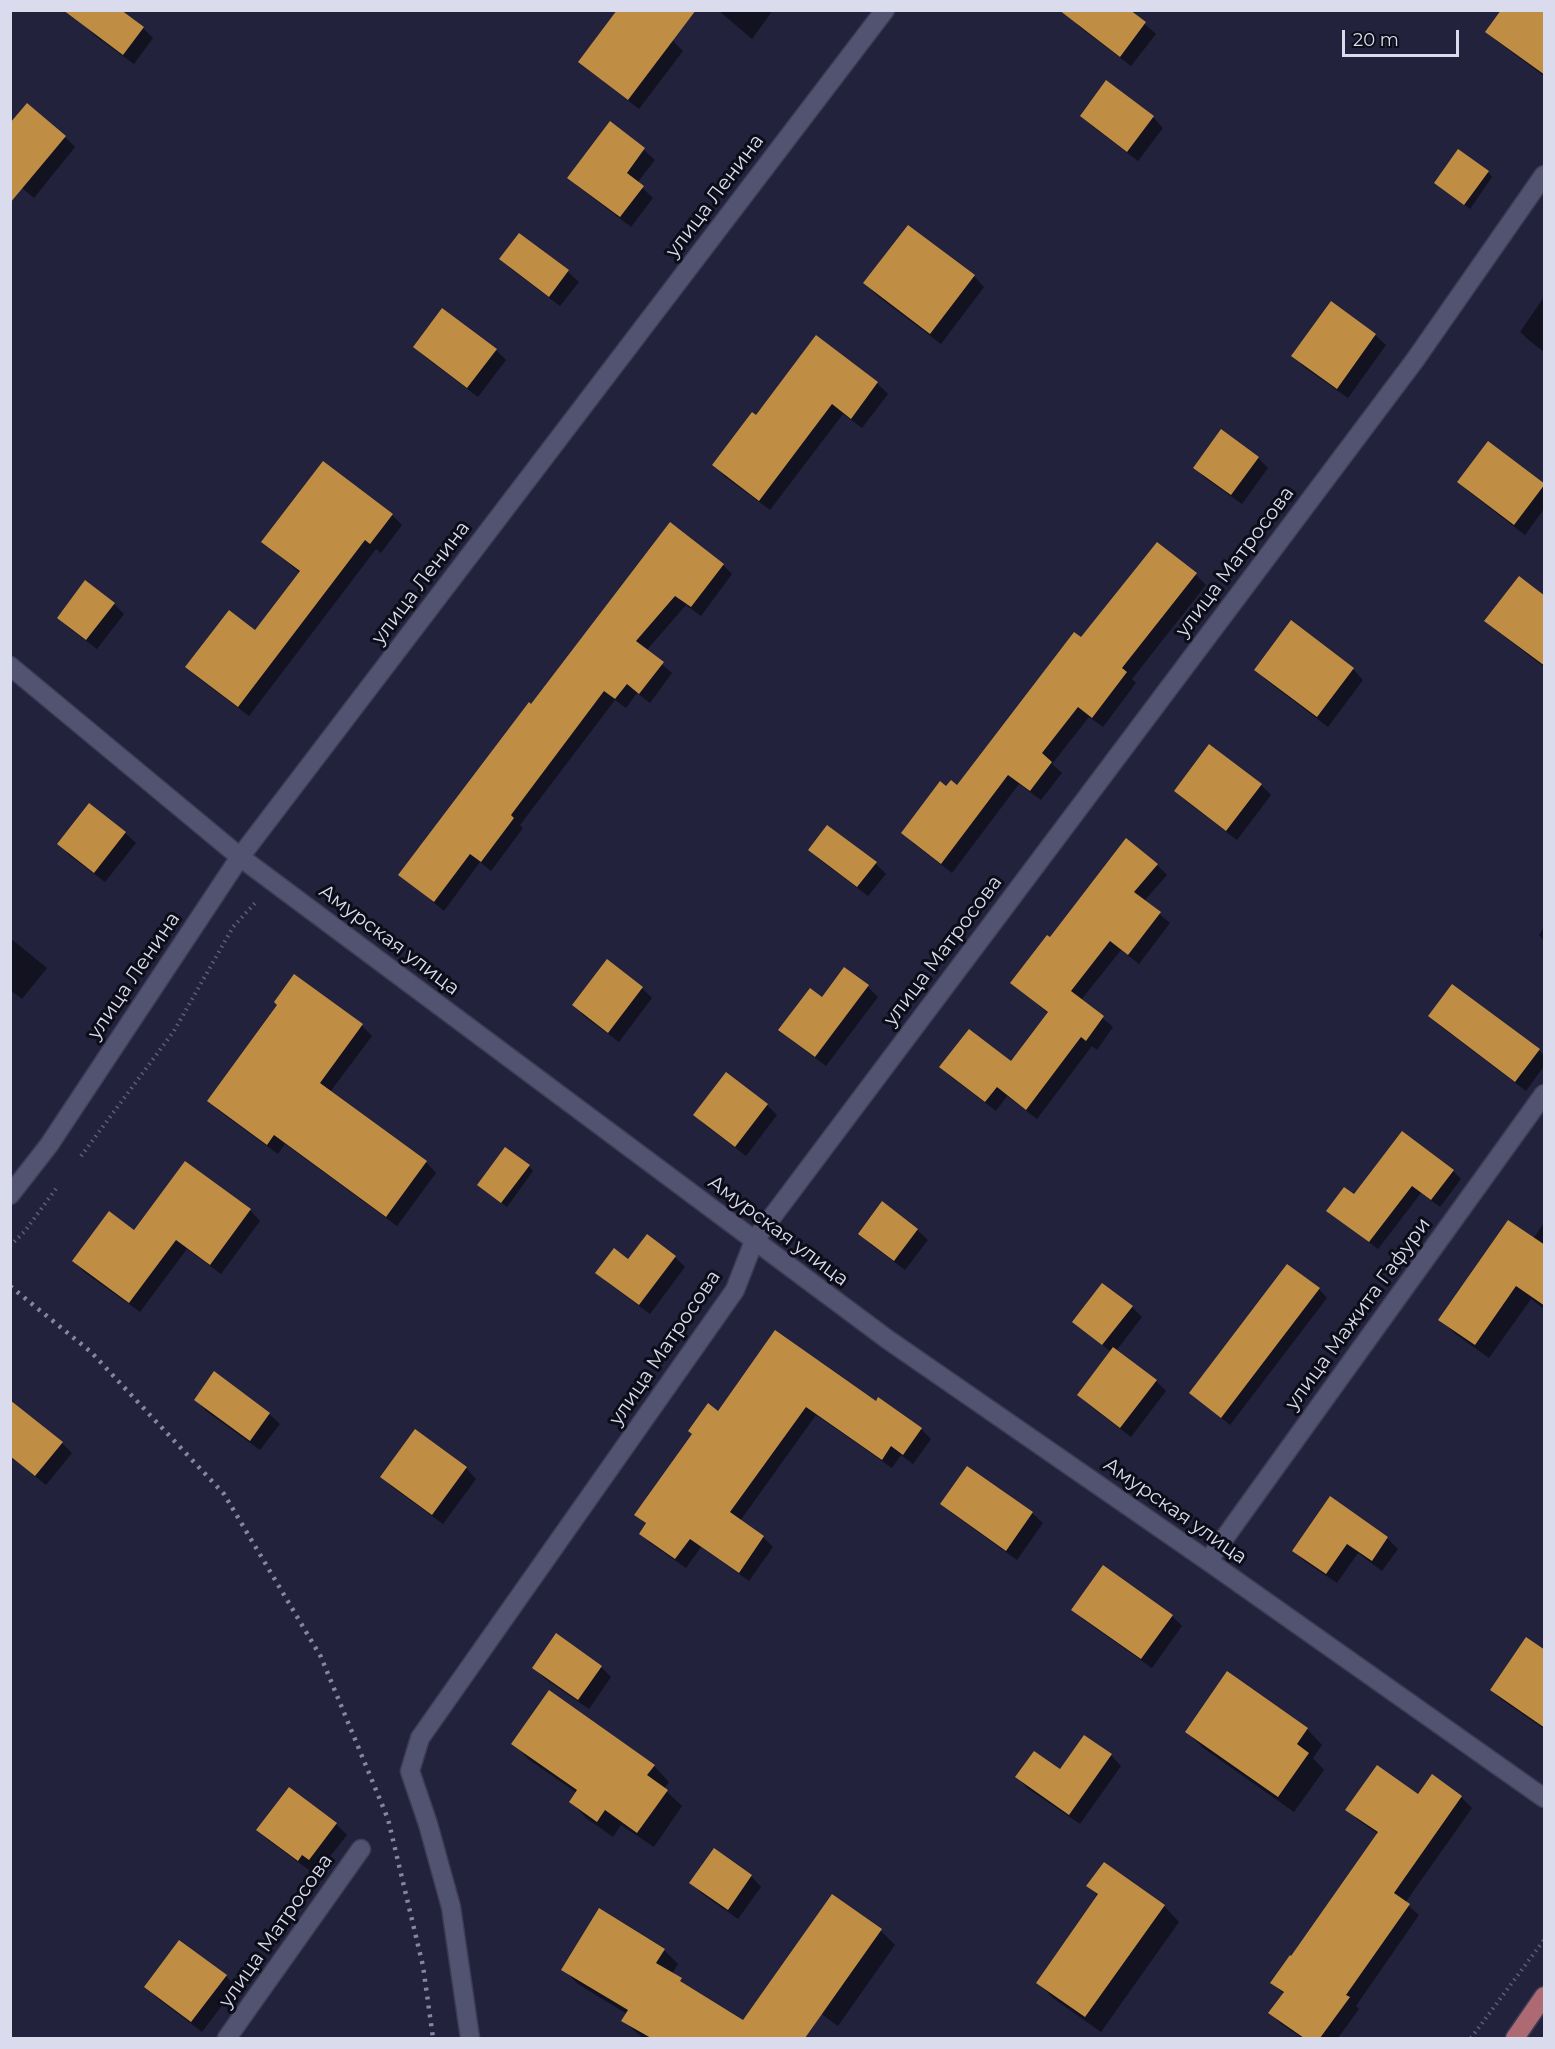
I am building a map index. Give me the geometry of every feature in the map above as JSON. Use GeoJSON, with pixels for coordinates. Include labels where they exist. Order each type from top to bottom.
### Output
{"type":"FeatureCollection","features":[{"type":"Feature","properties":{"kind":"main road"},"geometry":{"type":"LineString","coordinates":[[1515,2038],[1545,1996]]}},
{"type":"Feature","properties":{"kind":"street","name":"улица Ленина"},"geometry":{"type":"LineString","coordinates":[[10,1196],[49,1145],[240,857],[885,10]]}},
{"type":"Feature","properties":{"kind":"street","name":"улица Матросова"},"geometry":{"type":"LineString","coordinates":[[470,2038],[451,1907],[428,1824],[410,1772],[420,1738],[735,1290],[754,1240],[1415,360],[1545,175]]}},
{"type":"Feature","properties":{"kind":"street","name":"Амурская улица"},"geometry":{"type":"LineString","coordinates":[[10,666],[240,857],[886,1339],[1208,1560],[1545,1798]]}},
{"type":"Feature","properties":{"kind":"street","name":"улица Мажита Гафури"},"geometry":{"type":"LineString","coordinates":[[1208,1560],[1545,1094]]}},
{"type":"Feature","properties":{"kind":"street","name":"улица Матросова"},"geometry":{"type":"LineString","coordinates":[[227,2038],[361,1849]]}},
{"type":"Feature","properties":{"kind":"path"},"geometry":{"type":"LineString","coordinates":[[79,1158],[174,1031],[234,927],[274,882]]}},
{"type":"Feature","properties":{"kind":"path"},"geometry":{"type":"LineString","coordinates":[[10,1246],[25,1231],[58,1186]]}},
{"type":"Feature","properties":{"kind":"path"},"geometry":{"type":"LineString","coordinates":[[1471,2038],[1545,1940]]}},
{"type":"Feature","properties":{"kind":"building"},"geometry":{"type":"Polygon","coordinates":[[[63,10],[121,10],[144,27],[123,55],[63,10]]]}},
{"type":"Feature","properties":{"kind":"building"},"geometry":{"type":"Polygon","coordinates":[[[617,10],[696,10],[628,100],[578,62],[617,10]]]}},
{"type":"Feature","properties":{"kind":"building"},"geometry":{"type":"Polygon","coordinates":[[[1059,10],[1130,10],[1146,22],[1120,57],[1059,10]]]}},
{"type":"Feature","properties":{"kind":"building"},"geometry":{"type":"Polygon","coordinates":[[[1501,10],[1545,10],[1545,75],[1485,32],[1501,10]]]}},
{"type":"Feature","properties":{"kind":"building"},"geometry":{"type":"Polygon","coordinates":[[[1106,80],[1154,116],[1127,152],[1080,116],[1106,80]]]}},
{"type":"Feature","properties":{"kind":"building"},"geometry":{"type":"Polygon","coordinates":[[[27,103],[66,136],[10,203],[10,123],[27,103]]]}},
{"type":"Feature","properties":{"kind":"building"},"geometry":{"type":"Polygon","coordinates":[[[610,121],[645,148],[627,173],[644,186],[620,217],[567,178],[610,121]]]}},
{"type":"Feature","properties":{"kind":"building"},"geometry":{"type":"Polygon","coordinates":[[[1458,149],[1489,171],[1464,205],[1434,183],[1458,149]]]}},
{"type":"Feature","properties":{"kind":"building"},"geometry":{"type":"Polygon","coordinates":[[[908,225],[975,275],[930,334],[863,283],[908,225]]]}},
{"type":"Feature","properties":{"kind":"building"},"geometry":{"type":"Polygon","coordinates":[[[519,233],[569,270],[549,297],[499,259],[519,233]]]}},
{"type":"Feature","properties":{"kind":"building"},"geometry":{"type":"Polygon","coordinates":[[[1331,301],[1376,334],[1337,389],[1291,356],[1331,301]]]}},
{"type":"Feature","properties":{"kind":"building"},"geometry":{"type":"Polygon","coordinates":[[[442,308],[497,349],[467,388],[413,347],[442,308]]]}},
{"type":"Feature","properties":{"kind":"building"},"geometry":{"type":"Polygon","coordinates":[[[816,335],[878,382],[851,419],[832,404],[759,501],[712,465],[752,412],[756,415],[816,335]]]}},
{"type":"Feature","properties":{"kind":"building"},"geometry":{"type":"Polygon","coordinates":[[[1221,429],[1259,457],[1231,495],[1193,468],[1221,429]]]}},
{"type":"Feature","properties":{"kind":"building"},"geometry":{"type":"Polygon","coordinates":[[[1488,441],[1545,484],[1514,525],[1457,482],[1488,441]]]}},
{"type":"Feature","properties":{"kind":"building"},"geometry":{"type":"Polygon","coordinates":[[[323,461],[393,514],[370,544],[365,540],[238,707],[185,667],[229,610],[255,630],[300,571],[261,542],[323,461]]]}},
{"type":"Feature","properties":{"kind":"building"},"geometry":{"type":"Polygon","coordinates":[[[670,522],[724,564],[691,607],[675,596],[636,641],[664,662],[639,694],[627,684],[615,699],[604,691],[511,815],[514,818],[481,862],[470,854],[434,902],[398,875],[529,702],[531,704],[670,522]]]}},
{"type":"Feature","properties":{"kind":"building"},"geometry":{"type":"Polygon","coordinates":[[[1157,542],[1197,573],[1122,668],[1127,672],[1092,718],[1078,707],[1042,753],[1052,762],[1030,791],[1008,775],[941,864],[901,833],[940,781],[946,786],[951,780],[957,785],[1074,632],[1081,637],[1157,542]]]}},
{"type":"Feature","properties":{"kind":"building"},"geometry":{"type":"Polygon","coordinates":[[[1519,576],[1545,596],[1545,666],[1484,621],[1519,576]]]}},
{"type":"Feature","properties":{"kind":"building"},"geometry":{"type":"Polygon","coordinates":[[[85,580],[115,603],[86,640],[57,618],[85,580]]]}},
{"type":"Feature","properties":{"kind":"building"},"geometry":{"type":"Polygon","coordinates":[[[1291,620],[1354,668],[1317,717],[1254,670],[1291,620]]]}},
{"type":"Feature","properties":{"kind":"building"},"geometry":{"type":"Polygon","coordinates":[[[1209,744],[1262,784],[1226,831],[1174,791],[1209,744]]]}},
{"type":"Feature","properties":{"kind":"building"},"geometry":{"type":"Polygon","coordinates":[[[89,803],[126,832],[94,873],[57,844],[89,803]]]}},
{"type":"Feature","properties":{"kind":"building"},"geometry":{"type":"Polygon","coordinates":[[[827,825],[877,862],[857,887],[808,850],[827,825]]]}},
{"type":"Feature","properties":{"kind":"building"},"geometry":{"type":"Polygon","coordinates":[[[1126,838],[1158,864],[1134,892],[1161,912],[1128,955],[1110,941],[1071,991],[1104,1016],[1086,1041],[1081,1037],[1026,1110],[997,1087],[985,1102],[939,1067],[969,1029],[1011,1061],[1048,1012],[1010,983],[1047,935],[1050,937],[1126,838]]]}},
{"type":"Feature","properties":{"kind":"building"},"geometry":{"type":"Polygon","coordinates":[[[607,959],[643,987],[608,1033],[572,1005],[607,959]]]}},
{"type":"Feature","properties":{"kind":"building"},"geometry":{"type":"Polygon","coordinates":[[[844,967],[869,985],[815,1057],[778,1030],[810,988],[822,997],[844,967]]]}},
{"type":"Feature","properties":{"kind":"building"},"geometry":{"type":"Polygon","coordinates":[[[294,974],[363,1024],[320,1083],[427,1161],[386,1217],[274,1135],[267,1145],[207,1101],[277,1005],[274,1002],[294,974]]]}},
{"type":"Feature","properties":{"kind":"building"},"geometry":{"type":"Polygon","coordinates":[[[1452,984],[1540,1049],[1515,1082],[1428,1016],[1452,984]]]}},
{"type":"Feature","properties":{"kind":"building"},"geometry":{"type":"Polygon","coordinates":[[[726,1072],[768,1104],[735,1147],[693,1115],[726,1072]]]}},
{"type":"Feature","properties":{"kind":"building"},"geometry":{"type":"Polygon","coordinates":[[[1402,1131],[1454,1170],[1431,1200],[1412,1186],[1369,1242],[1326,1211],[1344,1187],[1354,1194],[1402,1131]]]}},
{"type":"Feature","properties":{"kind":"building"},"geometry":{"type":"Polygon","coordinates":[[[505,1147],[530,1165],[501,1203],[477,1185],[505,1147]]]}},
{"type":"Feature","properties":{"kind":"building"},"geometry":{"type":"Polygon","coordinates":[[[185,1161],[251,1209],[210,1265],[176,1240],[129,1303],[72,1261],[109,1211],[134,1230],[185,1161]]]}},
{"type":"Feature","properties":{"kind":"building"},"geometry":{"type":"Polygon","coordinates":[[[882,1201],[918,1229],[894,1261],[858,1234],[882,1201]]]}},
{"type":"Feature","properties":{"kind":"building"},"geometry":{"type":"Polygon","coordinates":[[[1508,1220],[1545,1245],[1545,1306],[1516,1286],[1475,1345],[1438,1320],[1508,1220]]]}},
{"type":"Feature","properties":{"kind":"building"},"geometry":{"type":"Polygon","coordinates":[[[647,1234],[676,1256],[639,1305],[595,1273],[614,1248],[628,1259],[647,1234]]]}},
{"type":"Feature","properties":{"kind":"building"},"geometry":{"type":"Polygon","coordinates":[[[1287,1264],[1320,1288],[1221,1418],[1189,1393],[1287,1264]]]}},
{"type":"Feature","properties":{"kind":"building"},"geometry":{"type":"Polygon","coordinates":[[[1102,1283],[1133,1306],[1102,1345],[1072,1322],[1102,1283]]]}},
{"type":"Feature","properties":{"kind":"building"},"geometry":{"type":"Polygon","coordinates":[[[775,1330],[876,1401],[878,1397],[922,1428],[903,1455],[891,1446],[882,1460],[806,1407],[730,1512],[764,1536],[739,1573],[690,1539],[675,1559],[639,1534],[646,1523],[634,1515],[692,1434],[688,1431],[708,1403],[718,1411],[775,1330]]]}},
{"type":"Feature","properties":{"kind":"building"},"geometry":{"type":"Polygon","coordinates":[[[1113,1347],[1157,1380],[1120,1428],[1077,1395],[1113,1347]]]}},
{"type":"Feature","properties":{"kind":"building"},"geometry":{"type":"Polygon","coordinates":[[[214,1371],[270,1413],[250,1441],[194,1400],[214,1371]]]}},
{"type":"Feature","properties":{"kind":"building"},"geometry":{"type":"Polygon","coordinates":[[[10,1400],[63,1442],[35,1476],[10,1456],[10,1400]]]}},
{"type":"Feature","properties":{"kind":"building"},"geometry":{"type":"Polygon","coordinates":[[[415,1429],[467,1467],[432,1515],[380,1477],[415,1429]]]}},
{"type":"Feature","properties":{"kind":"building"},"geometry":{"type":"Polygon","coordinates":[[[967,1466],[1033,1512],[1006,1551],[940,1504],[967,1466]]]}},
{"type":"Feature","properties":{"kind":"building"},"geometry":{"type":"Polygon","coordinates":[[[1330,1496],[1388,1537],[1372,1561],[1347,1544],[1326,1574],[1292,1551],[1330,1496]]]}},
{"type":"Feature","properties":{"kind":"building"},"geometry":{"type":"Polygon","coordinates":[[[1103,1565],[1173,1615],[1141,1659],[1071,1610],[1103,1565]]]}},
{"type":"Feature","properties":{"kind":"building"},"geometry":{"type":"Polygon","coordinates":[[[556,1633],[602,1666],[578,1700],[532,1668],[556,1633]]]}},
{"type":"Feature","properties":{"kind":"building"},"geometry":{"type":"Polygon","coordinates":[[[1526,1637],[1545,1650],[1545,1728],[1490,1690],[1526,1637]]]}},
{"type":"Feature","properties":{"kind":"building"},"geometry":{"type":"Polygon","coordinates":[[[1227,1671],[1308,1728],[1297,1744],[1309,1753],[1278,1797],[1185,1732],[1227,1671]]]}},
{"type":"Feature","properties":{"kind":"building"},"geometry":{"type":"Polygon","coordinates":[[[549,1690],[655,1765],[647,1775],[668,1790],[637,1833],[605,1810],[597,1822],[569,1802],[577,1790],[511,1744],[549,1690]]]}},
{"type":"Feature","properties":{"kind":"building"},"geometry":{"type":"Polygon","coordinates":[[[1084,1735],[1112,1754],[1069,1815],[1015,1777],[1034,1751],[1060,1769],[1084,1735]]]}},
{"type":"Feature","properties":{"kind":"building"},"geometry":{"type":"Polygon","coordinates":[[[1377,1765],[1418,1794],[1432,1774],[1462,1796],[1394,1893],[1410,1904],[1346,1995],[1350,1997],[1320,2038],[1304,2038],[1268,2013],[1284,1992],[1270,1983],[1378,1832],[1345,1810],[1377,1765]]]}},
{"type":"Feature","properties":{"kind":"building"},"geometry":{"type":"Polygon","coordinates":[[[289,1787],[337,1823],[309,1860],[302,1855],[298,1861],[256,1830],[289,1787]]]}},
{"type":"Feature","properties":{"kind":"building"},"geometry":{"type":"Polygon","coordinates":[[[714,1848],[752,1875],[728,1910],[689,1883],[714,1848]]]}},
{"type":"Feature","properties":{"kind":"building"},"geometry":{"type":"Polygon","coordinates":[[[1104,1862],[1165,1905],[1085,2017],[1036,1983],[1098,1894],[1086,1886],[1104,1862]]]}},
{"type":"Feature","properties":{"kind":"building"},"geometry":{"type":"Polygon","coordinates":[[[832,1894],[882,1929],[805,2038],[651,2038],[621,2021],[628,2010],[561,1970],[599,1908],[665,1949],[656,1963],[682,1978],[680,1981],[743,2020],[832,1894]]]}},
{"type":"Feature","properties":{"kind":"building"},"geometry":{"type":"Polygon","coordinates":[[[179,1940],[227,1975],[191,2022],[144,1987],[179,1940]]]}},
{"type":"Feature","properties":{"kind":"railway"},"geometry":{"type":"LineString","coordinates":[[10,1286],[91,1352],[224,1494],[321,1657],[388,1819],[423,1966],[433,2038]]}}]}
